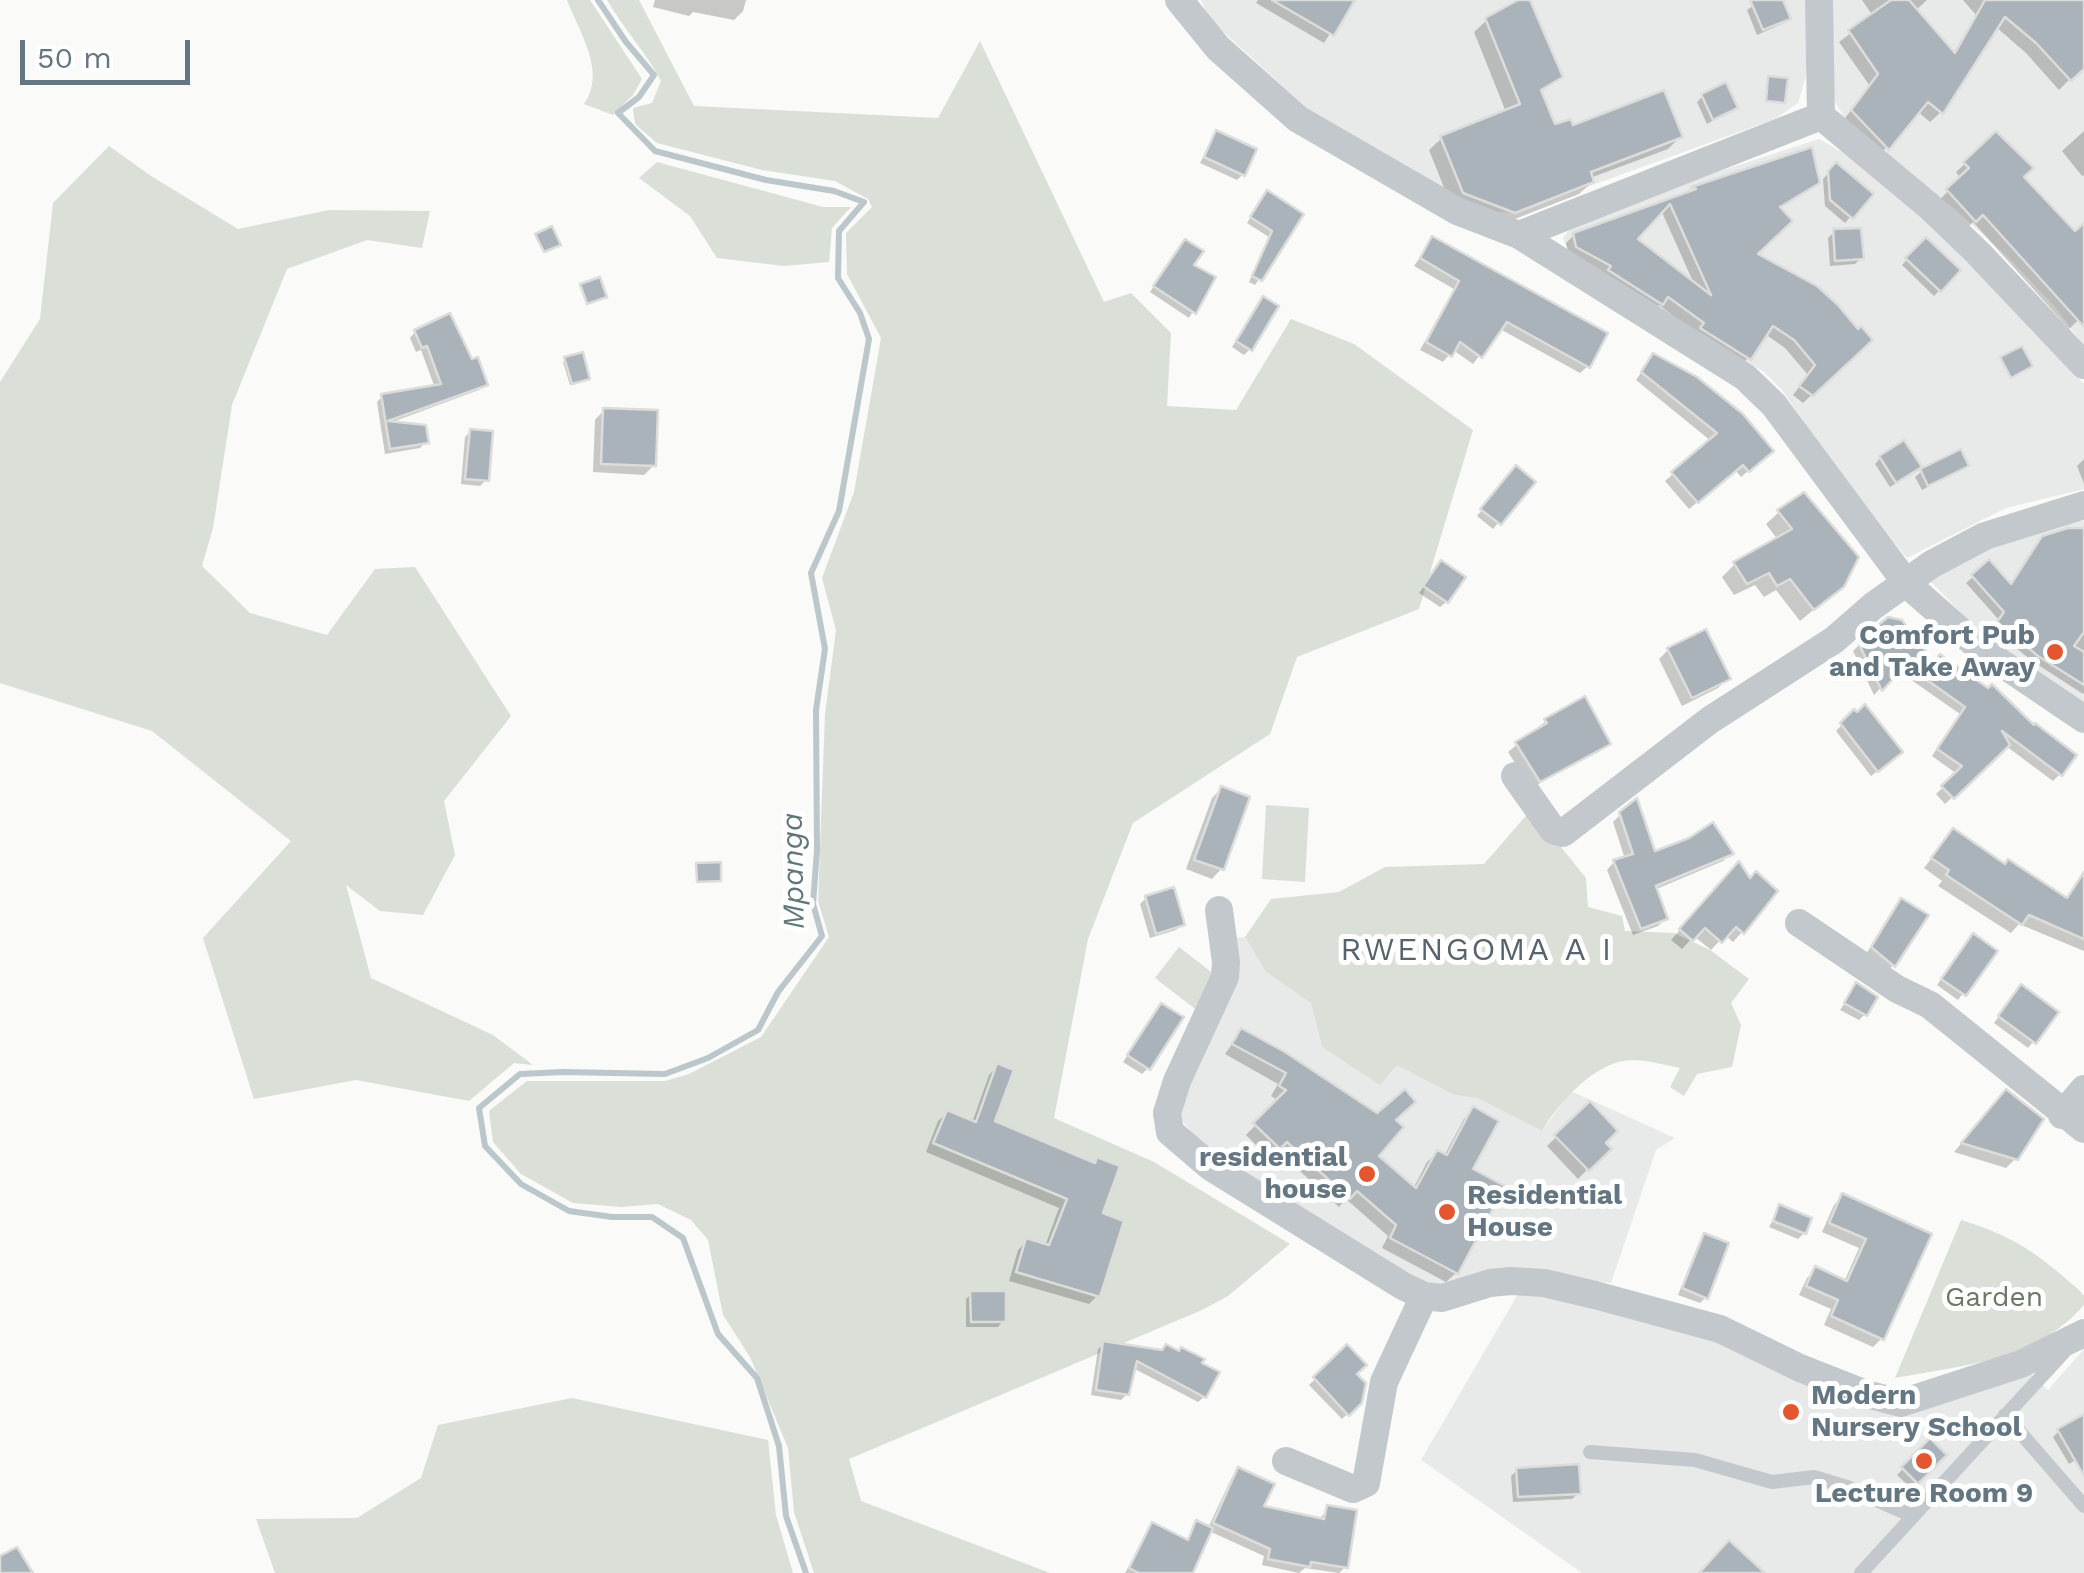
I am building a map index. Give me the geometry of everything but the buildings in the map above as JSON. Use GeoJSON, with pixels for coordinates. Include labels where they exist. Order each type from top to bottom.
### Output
{"type":"FeatureCollection","features":[{"type":"Feature","properties":{"kind":"street"},"geometry":{"type":"LineString","coordinates":[[1179,0],[1218,48],[1298,119],[1457,211],[1519,235],[1745,376],[1763,392],[1907,584],[1982,650],[2084,719]]}},
{"type":"Feature","properties":{"kind":"street"},"geometry":{"type":"LineString","coordinates":[[1819,0],[1820,116],[1965,240],[2084,365]]}},
{"type":"Feature","properties":{"kind":"street"},"geometry":{"type":"LineString","coordinates":[[1519,235],[1820,116]]}},
{"type":"Feature","properties":{"kind":"street"},"geometry":{"type":"LineString","coordinates":[[1514,776],[1553,830],[1563,833],[1710,720],[1834,640],[1932,564],[1985,536],[2084,505]]}},
{"type":"Feature","properties":{"kind":"street"},"geometry":{"type":"LineString","coordinates":[[1219,910],[1225,977],[1177,1081],[1167,1112],[1170,1132],[1211,1167],[1370,1267],[1424,1296],[1453,1296],[1490,1283],[1544,1283],[1720,1329],[1800,1368],[1901,1403],[2021,1364],[2083,1334]]}},
{"type":"Feature","properties":{"kind":"street"},"geometry":{"type":"LineString","coordinates":[[1799,923],[1898,989],[1930,1005],[2073,1122],[2084,1089]]}},
{"type":"Feature","properties":{"kind":"street"},"geometry":{"type":"LineString","coordinates":[[1286,1461],[1352,1489],[1366,1483],[1384,1382],[1424,1296]]}},
{"type":"Feature","properties":{"kind":"lane"},"geometry":{"type":"LineString","coordinates":[[1861,1573],[2083,1334]]}},
{"type":"Feature","properties":{"kind":"lane"},"geometry":{"type":"LineString","coordinates":[[2005,1414],[2084,1506]]}},
{"type":"Feature","properties":{"kind":"lane"},"geometry":{"type":"LineString","coordinates":[[1590,1452],[1696,1460],[1772,1482],[1814,1478],[1847,1487],[1912,1516]]}},
{"type":"Feature","properties":{"kind":"shaded area"},"geometry":{"type":"Polygon","coordinates":[[[1201,0],[1809,0],[1806,76],[1798,103],[1775,119],[1515,213],[1479,211],[1330,129],[1209,19],[1201,0]]]}},
{"type":"Feature","properties":{"kind":"shaded area"},"geometry":{"type":"Polygon","coordinates":[[[1833,0],[2084,0],[2084,346],[2054,306],[2008,257],[1952,207],[1855,135],[1835,102],[1829,58],[1833,0]]]}},
{"type":"Feature","properties":{"kind":"shaded area"},"geometry":{"type":"Polygon","coordinates":[[[1819,139],[1849,156],[1920,210],[2084,384],[2084,489],[2006,508],[1907,558],[1847,485],[1782,390],[1764,372],[1568,251],[1563,238],[1579,217],[1819,139]]]}},
{"type":"Feature","properties":{"kind":"shaded area"},"geometry":{"type":"Polygon","coordinates":[[[2084,521],[2084,706],[2028,670],[1972,624],[1928,579],[1930,570],[2056,522],[2084,521]]]}},
{"type":"Feature","properties":{"kind":"shaded area"},"geometry":{"type":"Polygon","coordinates":[[[1245,937],[1266,972],[1311,1003],[1322,1047],[1380,1084],[1397,1064],[1454,1095],[1477,1098],[1542,1131],[1571,1091],[1675,1138],[1656,1150],[1611,1283],[1545,1276],[1440,1293],[1236,1169],[1192,1133],[1174,1111],[1225,939],[1245,937]]]}},
{"type":"Feature","properties":{"kind":"shaded area"},"geometry":{"type":"Polygon","coordinates":[[[1610,1289],[1845,1398],[2029,1372],[2048,1390],[2084,1349],[2084,1573],[1582,1573],[1421,1460],[1518,1294],[1610,1289]]]}},
{"type":"Feature","properties":{"kind":"green space"},"geometry":{"type":"Polygon","coordinates":[[[567,0],[590,0],[642,79],[633,95],[613,115],[584,104],[593,79],[592,65],[567,0]]]}},
{"type":"Feature","properties":{"kind":"green space"},"geometry":{"type":"Polygon","coordinates":[[[607,0],[639,0],[694,106],[938,118],[980,41],[1104,302],[1131,293],[1171,333],[1167,406],[1236,410],[1291,319],[1354,344],[1473,430],[1419,609],[1297,657],[1270,734],[1133,823],[1088,939],[1054,1118],[1154,1162],[1290,1244],[1228,1296],[1202,1310],[849,1459],[861,1501],[1050,1573],[814,1573],[794,1512],[788,1448],[750,1357],[723,1315],[708,1240],[691,1220],[658,1204],[621,1207],[573,1203],[521,1174],[493,1142],[489,1111],[527,1081],[665,1081],[689,1074],[761,1037],[829,937],[818,901],[825,714],[836,630],[822,578],[854,492],[881,338],[847,274],[846,233],[872,207],[868,199],[835,181],[762,170],[657,143],[635,124],[633,108],[652,103],[661,81],[607,0]]]}},
{"type":"Feature","properties":{"kind":"green space"},"geometry":{"type":"Polygon","coordinates":[[[109,146],[238,229],[329,210],[430,211],[422,248],[367,240],[287,269],[232,405],[213,528],[202,566],[250,613],[327,635],[375,569],[415,567],[511,716],[444,801],[455,855],[423,915],[380,911],[346,885],[371,978],[493,1035],[533,1065],[514,1063],[469,1101],[356,1080],[254,1099],[203,938],[291,841],[152,731],[0,683],[0,382],[40,319],[53,203],[109,146]]]}},
{"type":"Feature","properties":{"kind":"green space"},"geometry":{"type":"Polygon","coordinates":[[[657,162],[823,207],[851,207],[832,228],[829,262],[784,266],[717,258],[690,216],[639,178],[657,162]]]}},
{"type":"Feature","properties":{"kind":"green space"},"geometry":{"type":"Polygon","coordinates":[[[1266,805],[1309,808],[1305,882],[1262,879],[1266,805]]]}},
{"type":"Feature","properties":{"kind":"green space"},"geometry":{"type":"Polygon","coordinates":[[[1531,810],[1586,878],[1588,907],[1622,916],[1625,931],[1674,933],[1710,950],[1749,979],[1731,1003],[1741,1025],[1732,1067],[1697,1074],[1684,1096],[1670,1087],[1680,1068],[1639,1060],[1619,1062],[1580,1085],[1542,1131],[1477,1098],[1454,1095],[1397,1065],[1380,1085],[1322,1047],[1311,1003],[1266,972],[1245,937],[1271,899],[1339,892],[1385,867],[1484,864],[1531,810]]]}},
{"type":"Feature","properties":{"kind":"green space"},"geometry":{"type":"Polygon","coordinates":[[[1179,947],[1223,981],[1199,1012],[1155,978],[1179,947]]]}},
{"type":"Feature","properties":{"kind":"green space","name":"Garden"},"geometry":{"type":"Polygon","coordinates":[[[1961,1220],[2011,1240],[2038,1256],[2079,1290],[2084,1305],[2065,1324],[2021,1349],[1973,1364],[1895,1378],[1961,1220]]]}},
{"type":"Feature","properties":{"kind":"green space"},"geometry":{"type":"Polygon","coordinates":[[[572,1398],[768,1440],[776,1515],[793,1573],[275,1573],[256,1519],[357,1518],[421,1478],[438,1425],[572,1398]]]}},
{"type":"Feature","properties":{"kind":"waterway","name":"Mpanga"},"geometry":{"type":"LineString","coordinates":[[598,0],[654,75],[639,97],[618,113],[655,151],[766,180],[834,191],[864,202],[839,231],[838,278],[860,313],[869,339],[839,511],[811,573],[825,649],[816,710],[817,850],[813,904],[822,936],[778,992],[758,1030],[708,1058],[665,1074],[520,1074],[479,1108],[485,1146],[521,1184],[569,1211],[652,1217],[683,1238],[718,1334],[757,1378],[779,1446],[786,1516],[806,1573]]}},
{"type":"Feature","properties":{"kind":"place","name":"Comfort Pub and Take Away"},"geometry":{"type":"Point","coordinates":[2055,652]}},
{"type":"Feature","properties":{"kind":"place","name":"residential house"},"geometry":{"type":"Point","coordinates":[1367,1174]}},
{"type":"Feature","properties":{"kind":"place","name":"Residential House"},"geometry":{"type":"Point","coordinates":[1447,1212]}},
{"type":"Feature","properties":{"kind":"place","name":"Modern Nursery School"},"geometry":{"type":"Point","coordinates":[1791,1412]}},
{"type":"Feature","properties":{"kind":"place","name":"Lecture Room 9"},"geometry":{"type":"Point","coordinates":[1924,1461]}},
{"type":"Feature","properties":{"kind":"district","name":"RWENGOMA A I"},"geometry":{"type":"Point","coordinates":[1477,951]}}]}
